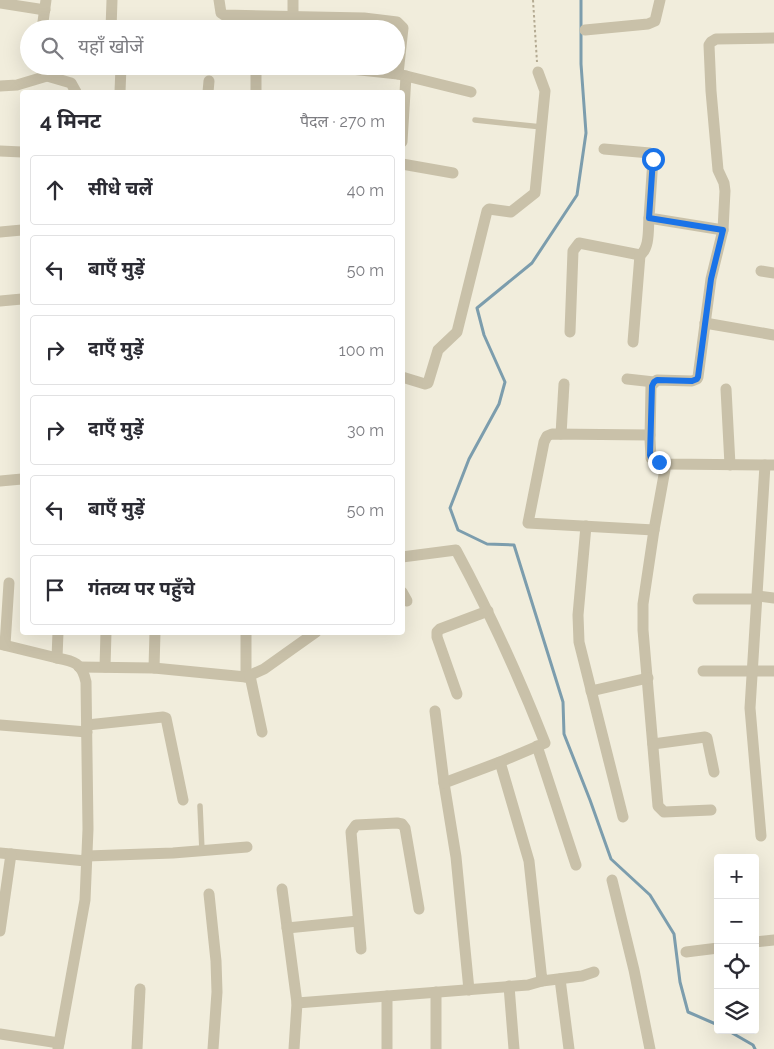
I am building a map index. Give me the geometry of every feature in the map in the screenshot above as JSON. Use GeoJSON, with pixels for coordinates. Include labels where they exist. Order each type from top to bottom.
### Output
{"type":"FeatureCollection","features":[{"type":"Feature","properties":{"kind":"street"},"geometry":{"type":"LineString","coordinates":[[111,20],[112,0]]}},
{"type":"Feature","properties":{"kind":"street"},"geometry":{"type":"LineString","coordinates":[[219,0],[219,10],[224,15],[293,16],[319,20]]}},
{"type":"Feature","properties":{"kind":"street"},"geometry":{"type":"LineString","coordinates":[[293,0],[293,16]]}},
{"type":"Feature","properties":{"kind":"street"},"geometry":{"type":"LineString","coordinates":[[585,30],[648,24],[655,21],[660,0]]}},
{"type":"Feature","properties":{"kind":"street"},"geometry":{"type":"LineString","coordinates":[[0,3],[45,5],[43,20]]}},
{"type":"Feature","properties":{"kind":"street"},"geometry":{"type":"LineString","coordinates":[[627,379],[654,382],[657,380],[692,381],[697,379],[711,279],[723,230],[725,191],[724,183],[718,170],[710,82],[709,45],[716,39],[774,38]]}},
{"type":"Feature","properties":{"kind":"street"},"geometry":{"type":"LineString","coordinates":[[405,379],[428,383],[438,350],[457,332],[487,210],[511,212],[535,193],[545,91],[538,72]]}},
{"type":"Feature","properties":{"kind":"street"},"geometry":{"type":"LineString","coordinates":[[120,90],[121,75]]}},
{"type":"Feature","properties":{"kind":"street"},"geometry":{"type":"LineString","coordinates":[[256,75],[256,90]]}},
{"type":"Feature","properties":{"kind":"street"},"geometry":{"type":"LineString","coordinates":[[402,90],[402,75],[471,92]]}},
{"type":"Feature","properties":{"kind":"street"},"geometry":{"type":"LineString","coordinates":[[0,86],[17,85],[46,76],[71,82],[75,90]]}},
{"type":"Feature","properties":{"kind":"street"},"geometry":{"type":"LineString","coordinates":[[604,149],[650,153],[653,159],[647,243],[644,252],[640,255],[634,342]]}},
{"type":"Feature","properties":{"kind":"street"},"geometry":{"type":"LineString","coordinates":[[0,151],[20,152]]}},
{"type":"Feature","properties":{"kind":"street"},"geometry":{"type":"LineString","coordinates":[[405,165],[453,173]]}},
{"type":"Feature","properties":{"kind":"street"},"geometry":{"type":"LineString","coordinates":[[649,218],[723,230]]}},
{"type":"Feature","properties":{"kind":"street"},"geometry":{"type":"LineString","coordinates":[[0,232],[20,230]]}},
{"type":"Feature","properties":{"kind":"street"},"geometry":{"type":"LineString","coordinates":[[570,332],[573,251],[575,245],[579,242],[640,255]]}},
{"type":"Feature","properties":{"kind":"street"},"geometry":{"type":"LineString","coordinates":[[761,271],[774,273]]}},
{"type":"Feature","properties":{"kind":"street"},"geometry":{"type":"LineString","coordinates":[[0,300],[20,299]]}},
{"type":"Feature","properties":{"kind":"street"},"geometry":{"type":"LineString","coordinates":[[705,323],[774,335]]}},
{"type":"Feature","properties":{"kind":"street"},"geometry":{"type":"LineString","coordinates":[[654,382],[652,386],[650,435],[651,458],[666,464],[770,465],[762,529],[750,708],[761,836]]}},
{"type":"Feature","properties":{"kind":"street"},"geometry":{"type":"LineString","coordinates":[[561,434],[564,384]]}},
{"type":"Feature","properties":{"kind":"street"},"geometry":{"type":"LineString","coordinates":[[726,389],[730,464]]}},
{"type":"Feature","properties":{"kind":"street"},"geometry":{"type":"LineString","coordinates":[[650,435],[552,434],[547,436],[544,442],[528,523],[654,530]]}},
{"type":"Feature","properties":{"kind":"street"},"geometry":{"type":"LineString","coordinates":[[666,464],[643,604],[643,630],[658,806],[664,812],[711,810]]}},
{"type":"Feature","properties":{"kind":"street"},"geometry":{"type":"LineString","coordinates":[[0,481],[20,479]]}},
{"type":"Feature","properties":{"kind":"street"},"geometry":{"type":"LineString","coordinates":[[586,526],[578,630],[581,653],[623,817]]}},
{"type":"Feature","properties":{"kind":"street"},"geometry":{"type":"LineString","coordinates":[[762,529],[774,530]]}},
{"type":"Feature","properties":{"kind":"street"},"geometry":{"type":"LineString","coordinates":[[405,557],[456,550],[488,611],[545,743],[444,783]]}},
{"type":"Feature","properties":{"kind":"street"},"geometry":{"type":"LineString","coordinates":[[0,1034],[58,1046],[85,900],[87,858],[85,674],[74,661],[2,645],[9,583]]}},
{"type":"Feature","properties":{"kind":"street"},"geometry":{"type":"LineString","coordinates":[[698,599],[774,598]]}},
{"type":"Feature","properties":{"kind":"street"},"geometry":{"type":"LineString","coordinates":[[457,694],[437,637],[437,632],[440,629],[488,611]]}},
{"type":"Feature","properties":{"kind":"street"},"geometry":{"type":"LineString","coordinates":[[57,658],[58,635]]}},
{"type":"Feature","properties":{"kind":"street"},"geometry":{"type":"LineString","coordinates":[[105,667],[106,635]]}},
{"type":"Feature","properties":{"kind":"street"},"geometry":{"type":"LineString","coordinates":[[154,668],[155,635]]}},
{"type":"Feature","properties":{"kind":"street"},"geometry":{"type":"LineString","coordinates":[[246,635],[248,676],[262,732]]}},
{"type":"Feature","properties":{"kind":"street"},"geometry":{"type":"LineString","coordinates":[[79,667],[154,668],[248,676],[264,669],[312,635]]}},
{"type":"Feature","properties":{"kind":"street"},"geometry":{"type":"LineString","coordinates":[[703,671],[774,672]]}},
{"type":"Feature","properties":{"kind":"street"},"geometry":{"type":"LineString","coordinates":[[591,691],[648,678]]}},
{"type":"Feature","properties":{"kind":"street"},"geometry":{"type":"LineString","coordinates":[[435,711],[456,857],[469,990]]}},
{"type":"Feature","properties":{"kind":"street"},"geometry":{"type":"LineString","coordinates":[[0,725],[87,728],[166,718],[183,800]]}},
{"type":"Feature","properties":{"kind":"street"},"geometry":{"type":"LineString","coordinates":[[653,744],[705,737],[707,738],[714,772]]}},
{"type":"Feature","properties":{"kind":"street"},"geometry":{"type":"LineString","coordinates":[[537,746],[576,866]]}},
{"type":"Feature","properties":{"kind":"street"},"geometry":{"type":"LineString","coordinates":[[500,762],[529,861],[542,981]]}},
{"type":"Feature","properties":{"kind":"street"},"geometry":{"type":"LineString","coordinates":[[361,949],[351,832],[356,825],[397,822],[405,828],[419,909]]}},
{"type":"Feature","properties":{"kind":"street"},"geometry":{"type":"LineString","coordinates":[[0,931],[5,854],[87,858],[247,847]]}},
{"type":"Feature","properties":{"kind":"street"},"geometry":{"type":"LineString","coordinates":[[612,880],[634,970],[650,1049]]}},
{"type":"Feature","properties":{"kind":"street"},"geometry":{"type":"LineString","coordinates":[[282,889],[297,1003],[294,1049]]}},
{"type":"Feature","properties":{"kind":"street"},"geometry":{"type":"LineString","coordinates":[[209,894],[216,961],[217,992],[213,1049]]}},
{"type":"Feature","properties":{"kind":"street"},"geometry":{"type":"LineString","coordinates":[[287,928],[358,921]]}},
{"type":"Feature","properties":{"kind":"street"},"geometry":{"type":"LineString","coordinates":[[759,942],[774,940]]}},
{"type":"Feature","properties":{"kind":"street"},"geometry":{"type":"LineString","coordinates":[[686,952],[714,948]]}},
{"type":"Feature","properties":{"kind":"street"},"geometry":{"type":"LineString","coordinates":[[297,1003],[528,985],[594,972]]}},
{"type":"Feature","properties":{"kind":"street"},"geometry":{"type":"LineString","coordinates":[[560,979],[569,1049]]}},
{"type":"Feature","properties":{"kind":"street"},"geometry":{"type":"LineString","coordinates":[[509,986],[514,1049]]}},
{"type":"Feature","properties":{"kind":"street"},"geometry":{"type":"LineString","coordinates":[[137,1049],[140,989]]}},
{"type":"Feature","properties":{"kind":"street"},"geometry":{"type":"LineString","coordinates":[[436,992],[436,1049]]}},
{"type":"Feature","properties":{"kind":"street"},"geometry":{"type":"LineString","coordinates":[[387,996],[387,1049]]}},
{"type":"Feature","properties":{"kind":"lane"},"geometry":{"type":"LineString","coordinates":[[475,120],[542,127]]}},
{"type":"Feature","properties":{"kind":"lane"},"geometry":{"type":"LineString","coordinates":[[200,806],[202,851]]}},
{"type":"Feature","properties":{"kind":"path"},"geometry":{"type":"LineString","coordinates":[[533,0],[538,72]]}},
{"type":"Feature","properties":{"kind":"waterway"},"geometry":{"type":"LineString","coordinates":[[581,0],[581,64],[586,133],[577,195],[532,263],[477,308],[484,335],[505,382],[499,404],[469,459],[450,508],[458,530],[487,544],[514,545],[563,702],[564,734],[611,859],[650,895],[674,934],[680,982],[688,1012],[714,1023]]}},
{"type":"Feature","properties":{"kind":"waterway"},"geometry":{"type":"LineString","coordinates":[[734,1034],[753,1045],[755,1049]]}},
{"type":"Feature","properties":{"kind":"route"},"geometry":{"type":"LineString","coordinates":[[653,159],[649,218],[723,230],[711,279],[698,377],[695,381],[657,380],[652,386],[650,455],[651,458],[659,462]]}}]}
